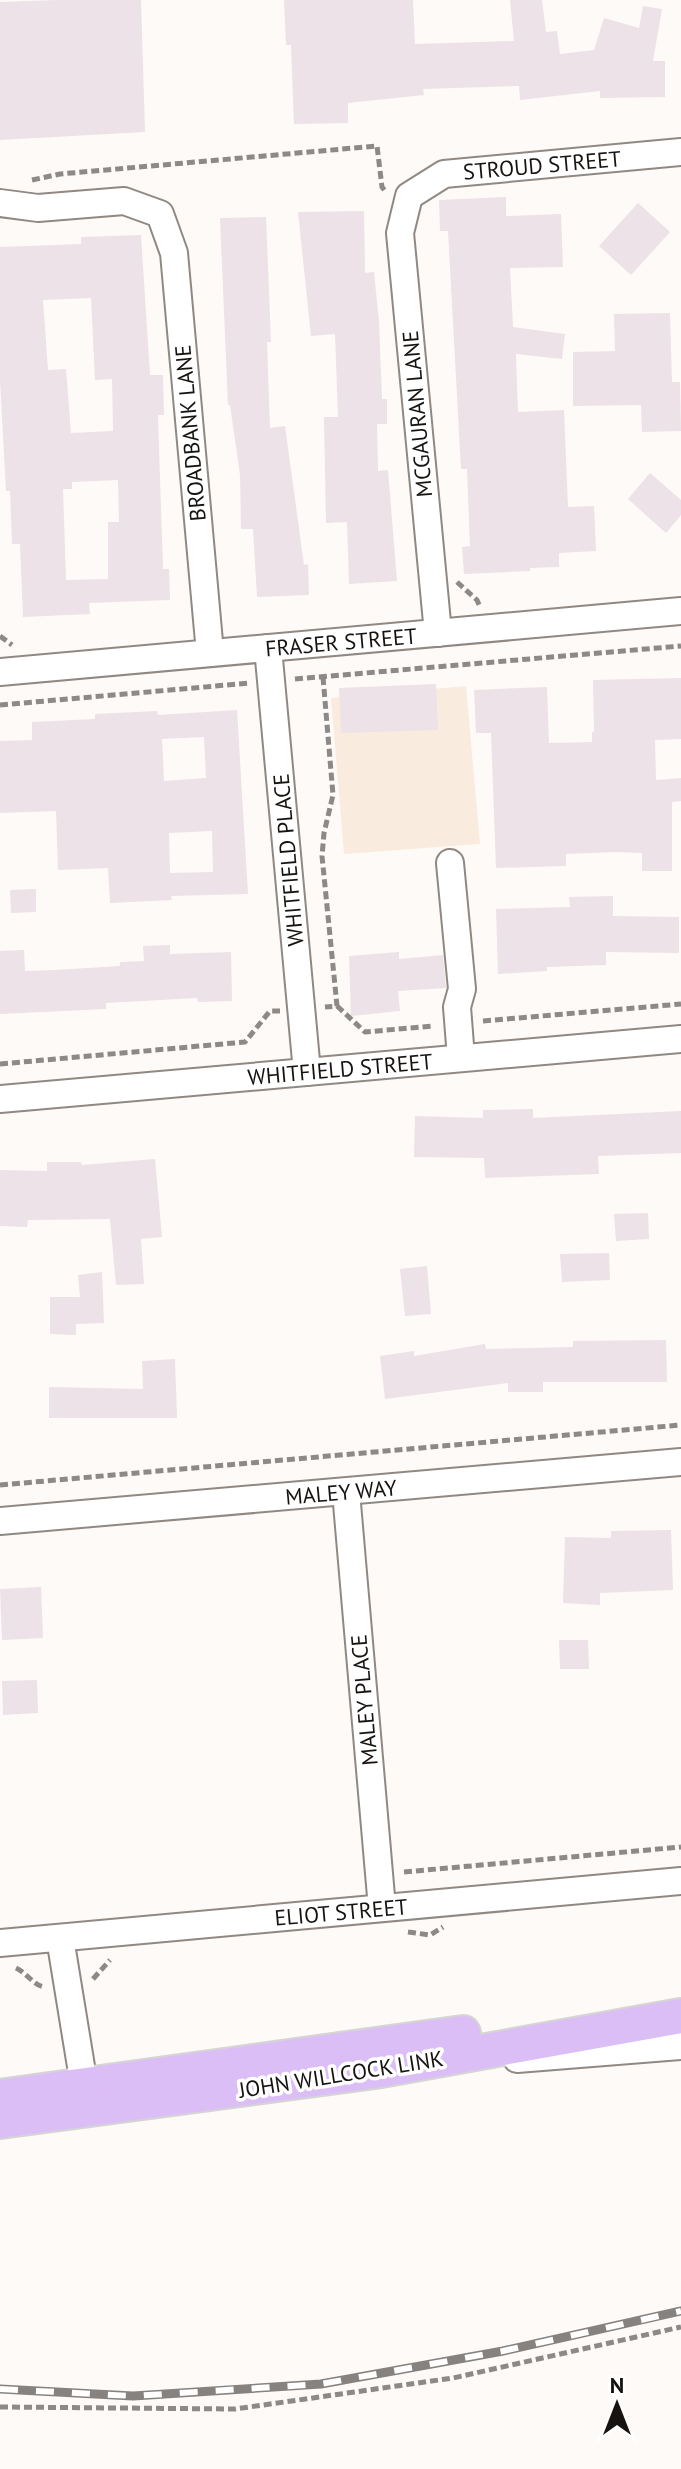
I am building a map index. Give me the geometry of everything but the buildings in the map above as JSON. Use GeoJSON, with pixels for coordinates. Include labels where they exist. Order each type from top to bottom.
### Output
{"type":"FeatureCollection","features":[{"type":"Feature","properties":{"kind":"main road","name":"JOHN WILLCOCK LINK"},"geometry":{"type":"LineString","coordinates":[[0,2121],[86,2098],[681,2003]]}},
{"type":"Feature","properties":{"kind":"main road","name":"JOHN WILLCOCK LINK"},"geometry":{"type":"LineString","coordinates":[[0,2097],[86,2098],[375,2071],[681,2016]]}},
{"type":"Feature","properties":{"kind":"street","name":"STROUD STREET"},"geometry":{"type":"LineString","coordinates":[[401,196],[444,174],[681,152]]}},
{"type":"Feature","properties":{"kind":"street"},"geometry":{"type":"LineString","coordinates":[[9,193],[38,208]]}},
{"type":"Feature","properties":{"kind":"street","name":"MCGAURAN LANE"},"geometry":{"type":"LineString","coordinates":[[401,196],[400,233],[438,633]]}},
{"type":"Feature","properties":{"kind":"street","name":"BROADBANK LANE"},"geometry":{"type":"LineString","coordinates":[[38,208],[124,201],[160,214],[174,253],[210,653]]}},
{"type":"Feature","properties":{"kind":"street"},"geometry":{"type":"LineString","coordinates":[[0,222],[38,208]]}},
{"type":"Feature","properties":{"kind":"street","name":"FRASER STREET"},"geometry":{"type":"LineString","coordinates":[[0,672],[681,611]]}},
{"type":"Feature","properties":{"kind":"street","name":"WHITFIELD PLACE"},"geometry":{"type":"LineString","coordinates":[[268,648],[307,1072]]}},
{"type":"Feature","properties":{"kind":"street"},"geometry":{"type":"LineString","coordinates":[[450,863],[462,989],[457,1007],[461,1058]]}},
{"type":"Feature","properties":{"kind":"street","name":"WHITFIELD STREET"},"geometry":{"type":"LineString","coordinates":[[0,1099],[681,1039]]}},
{"type":"Feature","properties":{"kind":"street","name":"MALEY WAY"},"geometry":{"type":"LineString","coordinates":[[0,1521],[681,1462]]}},
{"type":"Feature","properties":{"kind":"street","name":"MALEY PLACE"},"geometry":{"type":"LineString","coordinates":[[346,1492],[382,1908]]}},
{"type":"Feature","properties":{"kind":"street","name":"ELIOT STREET"},"geometry":{"type":"LineString","coordinates":[[2,1954],[60,1938],[681,1881]]}},
{"type":"Feature","properties":{"kind":"street"},"geometry":{"type":"LineString","coordinates":[[60,1938],[86,2098]]}},
{"type":"Feature","properties":{"kind":"street"},"geometry":{"type":"LineString","coordinates":[[375,2071],[681,2046]]}},
{"type":"Feature","properties":{"kind":"path"},"geometry":{"type":"LineString","coordinates":[[9,193],[60,174],[377,146],[382,187],[387,194],[401,196]]}},
{"type":"Feature","properties":{"kind":"path"},"geometry":{"type":"LineString","coordinates":[[302,679],[681,646]]}},
{"type":"Feature","properties":{"kind":"path"},"geometry":{"type":"LineString","coordinates":[[323,677],[333,795],[322,856],[337,1006],[365,1032],[681,1004]]}},
{"type":"Feature","properties":{"kind":"path"},"geometry":{"type":"LineString","coordinates":[[0,705],[245,684]]}},
{"type":"Feature","properties":{"kind":"path"},"geometry":{"type":"LineString","coordinates":[[318,1008],[337,1006]]}},
{"type":"Feature","properties":{"kind":"path"},"geometry":{"type":"LineString","coordinates":[[0,1064],[245,1042],[270,1011],[286,1010]]}},
{"type":"Feature","properties":{"kind":"path"},"geometry":{"type":"LineString","coordinates":[[0,1485],[681,1425]]}},
{"type":"Feature","properties":{"kind":"path"},"geometry":{"type":"LineString","coordinates":[[405,1872],[681,1847]]}},
{"type":"Feature","properties":{"kind":"path"},"geometry":{"type":"LineString","coordinates":[[2,1954],[37,1985],[45,1987]]}},
{"type":"Feature","properties":{"kind":"path"},"geometry":{"type":"LineString","coordinates":[[0,2407],[235,2409],[453,2378],[681,2327]]}},
{"type":"Feature","properties":{"kind":"shaded area"},"geometry":{"type":"Polygon","coordinates":[[[466,686],[480,844],[344,854],[331,698],[466,686]]]}},
{"type":"Feature","properties":{"kind":"railway"},"geometry":{"type":"LineString","coordinates":[[0,2389],[133,2396],[321,2384],[503,2351],[681,2311]]}}]}
